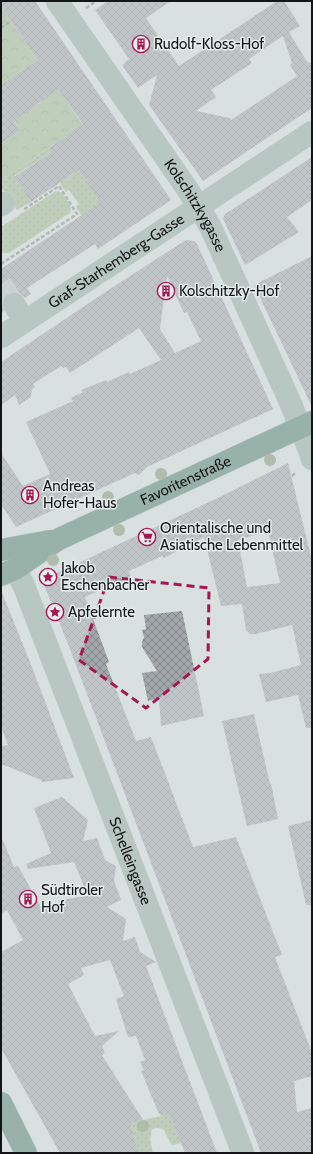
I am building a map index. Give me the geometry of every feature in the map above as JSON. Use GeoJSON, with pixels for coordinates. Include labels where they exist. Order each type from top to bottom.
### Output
{"type":"FeatureCollection","features":[{"type":"Feature","properties":{"kind":"main road","name":"Favoritenstraße"},"geometry":{"type":"LineString","coordinates":[[8,572],[59,539],[306,425]]}},
{"type":"Feature","properties":{"kind":"main road","name":"Favoritenstraße"},"geometry":{"type":"LineString","coordinates":[[1,550],[59,539]]}},
{"type":"Feature","properties":{"kind":"main road"},"geometry":{"type":"LineString","coordinates":[[1,1103],[24,1153]]}},
{"type":"Feature","properties":{"kind":"main road"},"geometry":{"type":"LineString","coordinates":[[1,1117],[24,1153]]}},
{"type":"Feature","properties":{"kind":"street","name":"Kolschitzkygasse"},"geometry":{"type":"LineString","coordinates":[[57,1],[188,190],[213,233],[288,398],[306,425],[310,452],[304,466]]}},
{"type":"Feature","properties":{"kind":"street","name":"Graf-Starhemberg-Gasse"},"geometry":{"type":"LineString","coordinates":[[1,337],[19,313],[198,206],[312,132]]}},
{"type":"Feature","properties":{"kind":"street","name":"Schelleingasse"},"geometry":{"type":"LineString","coordinates":[[8,572],[24,586],[243,1153]]}},
{"type":"Feature","properties":{"kind":"path"},"geometry":{"type":"LineString","coordinates":[[81,12],[96,1]]}},
{"type":"Feature","properties":{"kind":"path"},"geometry":{"type":"LineString","coordinates":[[1,28],[11,21]]}},
{"type":"Feature","properties":{"kind":"path"},"geometry":{"type":"LineString","coordinates":[[1,264],[77,214],[59,186],[16,214],[7,201],[3,204]]}},
{"type":"Feature","properties":{"kind":"path"},"geometry":{"type":"LineString","coordinates":[[292,476],[304,466]]}},
{"type":"Feature","properties":{"kind":"highlighted area"},"geometry":{"type":"Polygon","coordinates":[[[109,577],[209,588],[208,659],[146,708],[79,660],[109,577]]]}},
{"type":"Feature","properties":{"kind":"green space"},"geometry":{"type":"Polygon","coordinates":[[[1,6],[38,60],[1,85],[1,6]]]}},
{"type":"Feature","properties":{"kind":"green space"},"geometry":{"type":"Polygon","coordinates":[[[56,86],[83,125],[1,180],[1,144],[20,130],[12,119],[30,104],[32,108],[42,102],[39,98],[56,86]]]}},
{"type":"Feature","properties":{"kind":"green space"},"geometry":{"type":"Polygon","coordinates":[[[49,148],[52,152],[14,176],[31,202],[17,210],[1,187],[1,180],[49,148]]]}},
{"type":"Feature","properties":{"kind":"green space"},"geometry":{"type":"Polygon","coordinates":[[[79,170],[103,206],[82,216],[76,207],[79,204],[69,190],[66,192],[60,183],[79,170]]]}},
{"type":"Feature","properties":{"kind":"green space"},"geometry":{"type":"Polygon","coordinates":[[[56,191],[61,192],[68,202],[71,210],[70,213],[9,253],[3,253],[1,250],[1,227],[56,191]]]}},
{"type":"Feature","properties":{"kind":"green space"},"geometry":{"type":"Polygon","coordinates":[[[169,1114],[181,1143],[171,1144],[164,1130],[154,1128],[152,1129],[150,1139],[153,1153],[140,1153],[135,1142],[131,1123],[169,1114]]]}},
{"type":"Feature","properties":{"kind":"building"},"geometry":{"type":"Polygon","coordinates":[[[1,1],[35,1],[171,200],[98,249],[95,244],[27,288],[31,294],[25,298],[20,293],[7,293],[3,298],[2,304],[4,311],[1,313],[1,269],[100,203],[79,170],[31,202],[14,177],[52,152],[49,148],[83,124],[58,89],[13,121],[20,130],[1,144],[1,85],[38,60],[1,6],[1,1]]]}},
{"type":"Feature","properties":{"kind":"building"},"geometry":{"type":"Polygon","coordinates":[[[108,1],[171,1],[146,18],[179,66],[277,1],[284,1],[300,26],[289,32],[307,62],[312,63],[312,108],[203,181],[149,105],[157,75],[138,88],[122,65],[129,59],[95,10],[108,1]],[[283,36],[249,59],[252,63],[211,90],[216,97],[196,111],[230,118],[231,120],[297,76],[290,65],[292,63],[283,36]]]}},
{"type":"Feature","properties":{"kind":"building"},"geometry":{"type":"Polygon","coordinates":[[[312,157],[312,200],[287,217],[299,232],[245,265],[223,219],[225,214],[312,157]]]}},
{"type":"Feature","properties":{"kind":"building"},"geometry":{"type":"Polygon","coordinates":[[[186,240],[194,241],[197,244],[273,409],[147,467],[139,475],[135,473],[16,527],[1,504],[1,453],[23,486],[50,474],[26,422],[73,401],[71,398],[83,392],[81,390],[106,380],[107,382],[129,372],[130,374],[161,360],[139,328],[70,373],[66,367],[63,368],[61,366],[33,384],[35,387],[32,389],[31,397],[19,405],[15,395],[1,405],[1,362],[186,240]],[[167,276],[160,329],[175,353],[201,341],[187,312],[184,313],[167,276]]]}},
{"type":"Feature","properties":{"kind":"building"},"geometry":{"type":"Polygon","coordinates":[[[312,256],[312,407],[254,285],[312,256]]]}},
{"type":"Feature","properties":{"kind":"building"},"geometry":{"type":"Polygon","coordinates":[[[288,463],[312,560],[312,728],[306,728],[298,695],[266,702],[259,674],[270,673],[301,665],[292,625],[256,634],[250,634],[246,630],[242,604],[221,606],[204,537],[164,558],[162,556],[129,571],[131,577],[85,597],[109,662],[106,664],[136,741],[151,737],[193,847],[236,837],[282,955],[275,957],[312,1053],[312,1076],[294,1081],[297,1112],[312,1108],[312,1153],[261,1153],[68,644],[42,580],[220,497],[288,463]],[[268,531],[238,540],[247,587],[280,583],[268,531]]]}},
{"type":"Feature","properties":{"kind":"building"},"geometry":{"type":"Polygon","coordinates":[[[1,590],[74,778],[42,782],[41,780],[1,764],[1,746],[8,745],[1,726],[1,590]]]}},
{"type":"Feature","properties":{"kind":"building"},"geometry":{"type":"Polygon","coordinates":[[[182,611],[204,716],[161,726],[159,698],[148,701],[142,673],[157,671],[142,647],[144,637],[142,630],[146,629],[144,615],[182,611]]]}},
{"type":"Feature","properties":{"kind":"building"},"geometry":{"type":"Polygon","coordinates":[[[254,714],[278,819],[247,826],[222,721],[254,714]]]}},
{"type":"Feature","properties":{"kind":"building"},"geometry":{"type":"Polygon","coordinates":[[[62,797],[88,820],[83,841],[97,838],[105,860],[116,866],[114,881],[121,900],[107,907],[126,919],[123,941],[135,937],[140,952],[156,962],[146,966],[217,1153],[185,1153],[169,1114],[161,1116],[159,1114],[141,1071],[144,1070],[140,1062],[145,1060],[136,1036],[128,1037],[116,999],[124,996],[110,960],[81,968],[84,975],[68,984],[95,1036],[119,1031],[102,1046],[105,1053],[102,1055],[143,1120],[131,1123],[135,1142],[140,1153],[60,1153],[1,1048],[1,952],[23,940],[7,910],[1,914],[1,836],[14,867],[18,866],[42,909],[67,899],[88,896],[74,862],[28,869],[26,864],[51,853],[34,808],[62,797]]]}},
{"type":"Feature","properties":{"kind":"building"},"geometry":{"type":"Polygon","coordinates":[[[312,820],[312,905],[306,905],[288,826],[312,820]]]}},
{"type":"Feature","properties":{"kind":"tunnel"},"geometry":{"type":"LineString","coordinates":[[1,284],[14,304]]}},
{"type":"Feature","properties":{"kind":"place","name":"Rudolf-Kloss-Hof"},"geometry":{"type":"Point","coordinates":[141,44]}},
{"type":"Feature","properties":{"kind":"place","name":"Kolschitzky-Hof"},"geometry":{"type":"Point","coordinates":[166,291]}},
{"type":"Feature","properties":{"kind":"place","name":"Andreas Hofer-Haus"},"geometry":{"type":"Point","coordinates":[30,495]}},
{"type":"Feature","properties":{"kind":"place","name":"Orientalische und Asiatische Lebenmittel"},"geometry":{"type":"Point","coordinates":[147,537]}},
{"type":"Feature","properties":{"kind":"place","name":"Jakob Eschenbacher"},"geometry":{"type":"Point","coordinates":[48,577]}},
{"type":"Feature","properties":{"kind":"place","name":"Apfelernte"},"geometry":{"type":"Point","coordinates":[55,612]}},
{"type":"Feature","properties":{"kind":"place","name":"Südtiroler Hof"},"geometry":{"type":"Point","coordinates":[28,899]}}]}
